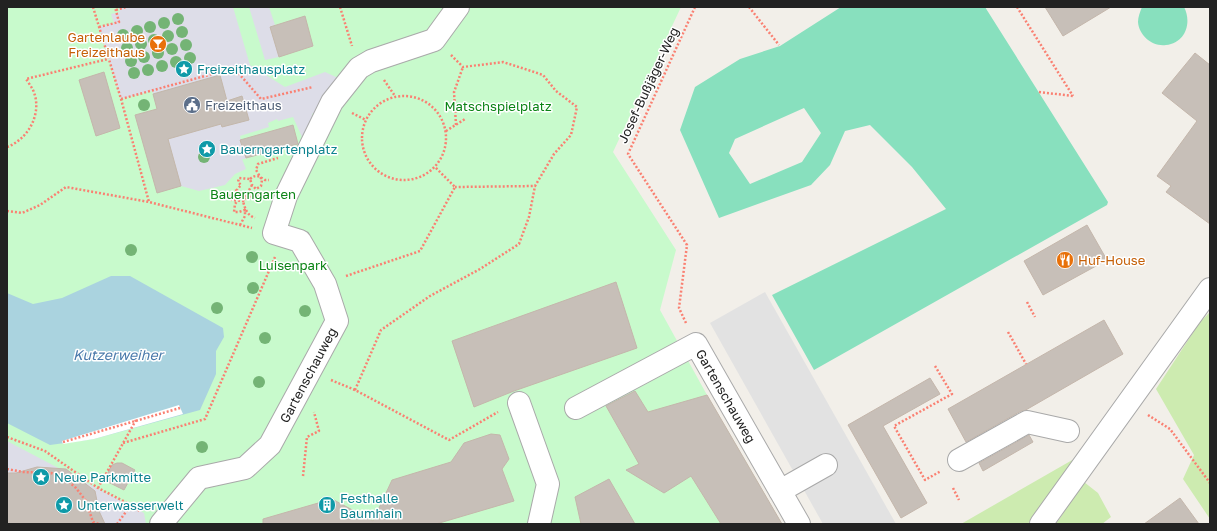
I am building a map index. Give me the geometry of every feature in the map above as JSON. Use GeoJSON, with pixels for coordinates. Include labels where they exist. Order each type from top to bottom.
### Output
{"type":"FeatureCollection","features":[{"type":"Feature","properties":{"kind":"street"},"geometry":{"type":"LineString","coordinates":[[272,230],[286,196],[332,102],[359,68],[371,61],[434,40],[458,7]]}},
{"type":"Feature","properties":{"kind":"street","name":"Gartenschauweg"},"geometry":{"type":"LineString","coordinates":[[161,524],[200,478],[245,468],[270,445],[337,321],[325,284],[300,241],[272,230]]}},
{"type":"Feature","properties":{"kind":"street"},"geometry":{"type":"LineString","coordinates":[[1040,524],[1128,402],[1201,309],[1210,289]]}},
{"type":"Feature","properties":{"kind":"street","name":"Gartenschauweg"},"geometry":{"type":"LineString","coordinates":[[576,408],[696,344],[799,524]]}},
{"type":"Feature","properties":{"kind":"street"},"geometry":{"type":"LineString","coordinates":[[510,407],[548,484],[539,524]]}},
{"type":"Feature","properties":{"kind":"street"},"geometry":{"type":"LineString","coordinates":[[959,460],[1027,422],[1068,431]]}},
{"type":"Feature","properties":{"kind":"street"},"geometry":{"type":"LineString","coordinates":[[780,491],[826,465]]}},
{"type":"Feature","properties":{"kind":"path"},"geometry":{"type":"LineString","coordinates":[[92,7],[121,99],[148,202]]}},
{"type":"Feature","properties":{"kind":"path"},"geometry":{"type":"LineString","coordinates":[[99,27],[119,22],[115,9],[126,7]]}},
{"type":"Feature","properties":{"kind":"path"},"geometry":{"type":"LineString","coordinates":[[340,7],[359,68]]}},
{"type":"Feature","properties":{"kind":"path","name":"Josef-Bußjäger-Weg"},"geometry":{"type":"LineString","coordinates":[[695,7],[628,154],[687,245],[679,308],[696,344]]}},
{"type":"Feature","properties":{"kind":"path"},"geometry":{"type":"LineString","coordinates":[[749,7],[778,45]]}},
{"type":"Feature","properties":{"kind":"path"},"geometry":{"type":"LineString","coordinates":[[1017,7],[1073,96],[1039,92]]}},
{"type":"Feature","properties":{"kind":"path"},"geometry":{"type":"LineString","coordinates":[[7,147],[18,141],[28,132],[33,122],[36,103],[33,90],[26,79],[108,58]]}},
{"type":"Feature","properties":{"kind":"path"},"geometry":{"type":"LineString","coordinates":[[454,58],[463,67]]}},
{"type":"Feature","properties":{"kind":"path"},"geometry":{"type":"LineString","coordinates":[[355,390],[381,330],[430,296],[519,244],[530,218],[535,186],[554,154],[571,135],[577,107],[556,91],[543,75],[503,62],[463,67]]}},
{"type":"Feature","properties":{"kind":"path"},"geometry":{"type":"LineString","coordinates":[[456,125],[454,92],[463,67]]}},
{"type":"Feature","properties":{"kind":"path"},"geometry":{"type":"LineString","coordinates":[[121,99],[234,68],[260,99],[314,87],[332,102],[366,120]]}},
{"type":"Feature","properties":{"kind":"path"},"geometry":{"type":"LineString","coordinates":[[408,95],[420,98],[430,104],[438,111],[446,131],[447,141],[441,160],[435,167],[421,177],[411,180],[398,180],[382,174],[369,162],[364,152],[362,130],[366,120],[373,109],[385,100],[396,96],[408,95]]}},
{"type":"Feature","properties":{"kind":"path"},"geometry":{"type":"LineString","coordinates":[[446,131],[465,119]]}},
{"type":"Feature","properties":{"kind":"path"},"geometry":{"type":"LineString","coordinates":[[264,201],[260,196],[252,195],[243,201],[232,200],[230,196],[241,185],[238,182],[239,178],[250,179],[252,185],[256,189],[261,186],[262,180],[256,170],[258,164],[284,157],[294,160],[304,159]]}},
{"type":"Feature","properties":{"kind":"path"},"geometry":{"type":"LineString","coordinates":[[435,167],[455,187],[535,186]]}},
{"type":"Feature","properties":{"kind":"path"},"geometry":{"type":"LineString","coordinates":[[240,225],[245,216],[243,201],[252,185]]}},
{"type":"Feature","properties":{"kind":"path"},"geometry":{"type":"LineString","coordinates":[[7,212],[22,213],[40,205],[66,186],[148,202],[240,225],[272,230]]}},
{"type":"Feature","properties":{"kind":"path"},"geometry":{"type":"LineString","coordinates":[[325,284],[364,269],[420,251],[455,187]]}},
{"type":"Feature","properties":{"kind":"path"},"geometry":{"type":"LineString","coordinates":[[237,190],[241,196],[235,204],[234,212],[245,210]]}},
{"type":"Feature","properties":{"kind":"path"},"geometry":{"type":"LineString","coordinates":[[245,210],[251,216],[272,230]]}},
{"type":"Feature","properties":{"kind":"path"},"geometry":{"type":"LineString","coordinates":[[123,443],[206,419],[272,230]]}},
{"type":"Feature","properties":{"kind":"path"},"geometry":{"type":"LineString","coordinates":[[1027,302],[1035,317]]}},
{"type":"Feature","properties":{"kind":"path"},"geometry":{"type":"LineString","coordinates":[[1008,332],[1026,364]]}},
{"type":"Feature","properties":{"kind":"path"},"geometry":{"type":"LineString","coordinates":[[935,366],[952,394],[894,426],[925,480],[959,460]]}},
{"type":"Feature","properties":{"kind":"path"},"geometry":{"type":"LineString","coordinates":[[311,371],[355,390],[449,440],[510,407]]}},
{"type":"Feature","properties":{"kind":"path"},"geometry":{"type":"LineString","coordinates":[[295,400],[313,409],[319,432],[307,437],[302,476]]}},
{"type":"Feature","properties":{"kind":"path"},"geometry":{"type":"LineString","coordinates":[[1128,402],[1170,429],[1210,483]]}},
{"type":"Feature","properties":{"kind":"path"},"geometry":{"type":"LineString","coordinates":[[63,442],[180,408]]}},
{"type":"Feature","properties":{"kind":"path"},"geometry":{"type":"LineString","coordinates":[[98,488],[136,420]]}},
{"type":"Feature","properties":{"kind":"path"},"geometry":{"type":"LineString","coordinates":[[7,437],[45,451],[98,488],[131,505],[161,524]]}},
{"type":"Feature","properties":{"kind":"path"},"geometry":{"type":"LineString","coordinates":[[7,469],[23,472],[51,473],[68,481],[76,488],[86,501],[94,522],[98,524]]}},
{"type":"Feature","properties":{"kind":"path"},"geometry":{"type":"LineString","coordinates":[[953,488],[959,500]]}},
{"type":"Feature","properties":{"kind":"path"},"geometry":{"type":"LineString","coordinates":[[117,524],[131,505]]}},
{"type":"Feature","properties":{"kind":"green space","name":"Luisenpark"},"geometry":{"type":"Polygon","coordinates":[[[7,7],[681,7],[613,152],[676,250],[660,310],[707,395],[782,524],[7,524],[7,7]]]}},
{"type":"Feature","properties":{"kind":"green space"},"geometry":{"type":"Polygon","coordinates":[[[841,7],[985,7],[1108,202],[1107,205],[814,370],[772,295],[946,209],[912,167],[870,125],[845,131],[830,165],[811,185],[719,218],[680,130],[695,87],[740,59],[780,46],[841,7]],[[804,108],[735,139],[729,153],[750,184],[802,162],[821,133],[804,108]]]}},
{"type":"Feature","properties":{"kind":"green space"},"geometry":{"type":"Polygon","coordinates":[[[1142,7],[1184,7],[1187,25],[1183,36],[1173,43],[1166,45],[1156,44],[1148,40],[1141,32],[1138,22],[1142,7]]]}},
{"type":"Feature","properties":{"kind":"green space"},"geometry":{"type":"Polygon","coordinates":[[[1210,312],[1210,519],[1183,479],[1194,455],[1156,389],[1200,322],[1210,312]]]}},
{"type":"Feature","properties":{"kind":"green space"},"geometry":{"type":"Polygon","coordinates":[[[1074,459],[1028,524],[961,524],[1074,459]]]}},
{"type":"Feature","properties":{"kind":"green space"},"geometry":{"type":"Polygon","coordinates":[[[1084,482],[1098,493],[1111,517],[1102,524],[1056,524],[1084,482]]]}},
{"type":"Feature","properties":{"kind":"shaded area","name":"Freizeithausplatz"},"geometry":{"type":"Polygon","coordinates":[[[119,7],[233,7],[250,65],[285,87],[325,72],[347,82],[332,102],[312,114],[318,131],[302,137],[293,117],[278,121],[277,119],[268,123],[269,127],[240,136],[246,159],[242,159],[246,169],[235,174],[225,185],[199,191],[181,186],[168,139],[221,124],[222,127],[249,120],[242,96],[227,101],[220,75],[153,94],[152,91],[121,99],[99,27],[114,23],[111,14],[120,12],[119,7]]]}},
{"type":"Feature","properties":{"kind":"shaded area","name":"Freizeithausplatz"},"geometry":{"type":"Polygon","coordinates":[[[249,7],[269,7],[275,25],[270,27],[279,57],[265,60],[249,7]]]}},
{"type":"Feature","properties":{"kind":"shaded area"},"geometry":{"type":"Polygon","coordinates":[[[765,292],[896,524],[823,524],[710,323],[765,292]]]}},
{"type":"Feature","properties":{"kind":"shaded area","name":"Neue Parkmitte"},"geometry":{"type":"Polygon","coordinates":[[[7,441],[144,513],[146,524],[7,524],[7,441]]]}},
{"type":"Feature","properties":{"kind":"water","name":"Kutzerweiher"},"geometry":{"type":"Polygon","coordinates":[[[111,276],[130,276],[223,328],[224,337],[216,351],[216,374],[200,410],[94,439],[50,445],[7,423],[7,293],[33,304],[62,298],[111,276]]]}},
{"type":"Feature","properties":{"kind":"pier"},"geometry":{"type":"Polygon","coordinates":[[[179,405],[183,414],[94,439],[63,444],[62,441],[179,405]]]}},
{"type":"Feature","properties":{"kind":"building"},"geometry":{"type":"Polygon","coordinates":[[[1045,7],[1111,7],[1063,36],[1045,7]]]}},
{"type":"Feature","properties":{"kind":"building"},"geometry":{"type":"Polygon","coordinates":[[[305,16],[313,46],[279,57],[270,27],[305,16]]]}},
{"type":"Feature","properties":{"kind":"building"},"geometry":{"type":"Polygon","coordinates":[[[1195,53],[1210,65],[1210,224],[1166,192],[1171,186],[1157,176],[1197,121],[1162,93],[1195,53]]]}},
{"type":"Feature","properties":{"kind":"building"},"geometry":{"type":"Polygon","coordinates":[[[104,72],[120,128],[96,136],[79,80],[104,72]]]}},
{"type":"Feature","properties":{"kind":"building"},"geometry":{"type":"Polygon","coordinates":[[[220,75],[227,101],[242,96],[249,120],[222,127],[221,124],[168,139],[181,186],[157,193],[135,115],[157,109],[153,94],[220,75]]]}},
{"type":"Feature","properties":{"kind":"building"},"geometry":{"type":"Polygon","coordinates":[[[293,125],[298,144],[246,158],[240,140],[293,125]]]}},
{"type":"Feature","properties":{"kind":"building","name":"Huf-House"},"geometry":{"type":"Polygon","coordinates":[[[1087,225],[1107,260],[1043,295],[1024,261],[1087,225]]]}},
{"type":"Feature","properties":{"kind":"building"},"geometry":{"type":"Polygon","coordinates":[[[616,282],[637,348],[514,391],[474,407],[452,341],[616,282]]]}},
{"type":"Feature","properties":{"kind":"building"},"geometry":{"type":"Polygon","coordinates":[[[1104,320],[1123,354],[1024,411],[1021,411],[966,442],[948,409],[1104,320]]]}},
{"type":"Feature","properties":{"kind":"building"},"geometry":{"type":"Polygon","coordinates":[[[930,378],[940,394],[883,426],[927,503],[901,518],[848,425],[930,378]]]}},
{"type":"Feature","properties":{"kind":"building"},"geometry":{"type":"Polygon","coordinates":[[[635,391],[648,412],[707,395],[782,524],[721,524],[691,476],[664,493],[626,470],[639,464],[606,406],[635,391]]]}},
{"type":"Feature","properties":{"kind":"building"},"geometry":{"type":"Polygon","coordinates":[[[491,434],[500,435],[509,459],[502,469],[514,501],[436,524],[263,524],[263,519],[332,499],[373,521],[392,480],[451,462],[464,443],[491,434]]]}},
{"type":"Feature","properties":{"kind":"building"},"geometry":{"type":"Polygon","coordinates":[[[1029,435],[1033,442],[983,471],[979,463],[1029,435]]]}},
{"type":"Feature","properties":{"kind":"building"},"geometry":{"type":"Polygon","coordinates":[[[122,463],[135,470],[124,490],[106,481],[112,465],[122,463]]]}},
{"type":"Feature","properties":{"kind":"building","name":"Neue Parkmitte"},"geometry":{"type":"Polygon","coordinates":[[[37,467],[66,469],[95,491],[99,511],[105,524],[7,524],[7,473],[16,473],[37,467]]]}},
{"type":"Feature","properties":{"kind":"building"},"geometry":{"type":"Polygon","coordinates":[[[609,479],[635,524],[581,524],[575,497],[609,479]]]}},
{"type":"Feature","properties":{"kind":"building"},"geometry":{"type":"Polygon","coordinates":[[[1180,498],[1199,524],[1144,524],[1180,498]]]}},
{"type":"Feature","properties":{"kind":"place","name":"Gartenlaube Freizeithaus"},"geometry":{"type":"Point","coordinates":[158,44]}},
{"type":"Feature","properties":{"kind":"place","name":"Freizeithausplatz"},"geometry":{"type":"Point","coordinates":[184,69]}},
{"type":"Feature","properties":{"kind":"place","name":"Freizeithaus"},"geometry":{"type":"Point","coordinates":[192,105]}},
{"type":"Feature","properties":{"kind":"place","name":"Bauerngartenplatz"},"geometry":{"type":"Point","coordinates":[207,149]}},
{"type":"Feature","properties":{"kind":"place","name":"Huf-House"},"geometry":{"type":"Point","coordinates":[1065,260]}},
{"type":"Feature","properties":{"kind":"place","name":"Neue Parkmitte"},"geometry":{"type":"Point","coordinates":[41,477]}},
{"type":"Feature","properties":{"kind":"place","name":"Unterwasserwelt"},"geometry":{"type":"Point","coordinates":[64,505]}},
{"type":"Feature","properties":{"kind":"place","name":"Festhalle Baumhain"},"geometry":{"type":"Point","coordinates":[327,505]}},
{"type":"Feature","properties":{"kind":"park label","name":"Matschspielplatz"},"geometry":{"type":"Point","coordinates":[498,106]}},
{"type":"Feature","properties":{"kind":"park label","name":"Bauerngarten"},"geometry":{"type":"Point","coordinates":[253,194]}}]}
